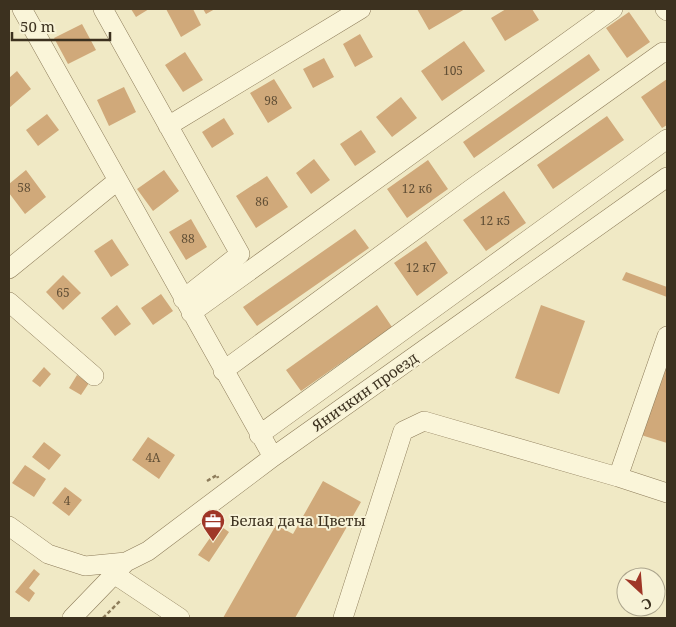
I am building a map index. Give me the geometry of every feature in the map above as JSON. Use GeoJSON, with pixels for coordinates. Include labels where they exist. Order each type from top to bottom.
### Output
{"type":"FeatureCollection","features":[{"type":"Feature","properties":{"kind":"street"},"geometry":{"type":"LineString","coordinates":[[22,9],[273,458]]}},
{"type":"Feature","properties":{"kind":"street"},"geometry":{"type":"LineString","coordinates":[[103,9],[240,254],[187,306]]}},
{"type":"Feature","properties":{"kind":"street"},"geometry":{"type":"LineString","coordinates":[[168,126],[361,9]]}},
{"type":"Feature","properties":{"kind":"street"},"geometry":{"type":"LineString","coordinates":[[187,306],[613,9]]}},
{"type":"Feature","properties":{"kind":"street"},"geometry":{"type":"LineString","coordinates":[[224,371],[479,183],[663,52],[667,53]]}},
{"type":"Feature","properties":{"kind":"street"},"geometry":{"type":"LineString","coordinates":[[259,434],[667,139]]}},
{"type":"Feature","properties":{"kind":"street","name":"Яничкин проезд"},"geometry":{"type":"LineString","coordinates":[[72,618],[120,568],[148,551],[273,458],[667,177]]}},
{"type":"Feature","properties":{"kind":"street"},"geometry":{"type":"LineString","coordinates":[[9,268],[118,180]]}},
{"type":"Feature","properties":{"kind":"street"},"geometry":{"type":"LineString","coordinates":[[9,302],[94,376]]}},
{"type":"Feature","properties":{"kind":"street"},"geometry":{"type":"LineString","coordinates":[[618,477],[667,336]]}},
{"type":"Feature","properties":{"kind":"street"},"geometry":{"type":"LineString","coordinates":[[343,618],[403,431],[424,421],[667,493]]}},
{"type":"Feature","properties":{"kind":"street"},"geometry":{"type":"LineString","coordinates":[[9,526],[48,554],[85,566],[120,568],[180,618]]}},
{"type":"Feature","properties":{"kind":"path"},"geometry":{"type":"LineString","coordinates":[[103,618],[121,600]]}},
{"type":"Feature","properties":{"kind":"building"},"geometry":{"type":"Polygon","coordinates":[[[131,9],[149,9],[136,17],[131,9]]]}},
{"type":"Feature","properties":{"kind":"building"},"geometry":{"type":"Polygon","coordinates":[[[166,9],[193,9],[201,25],[181,37],[166,9]]]}},
{"type":"Feature","properties":{"kind":"building"},"geometry":{"type":"Polygon","coordinates":[[[203,9],[215,9],[206,14],[203,9]]]}},
{"type":"Feature","properties":{"kind":"building"},"geometry":{"type":"Polygon","coordinates":[[[417,9],[465,9],[429,30],[417,9]]]}},
{"type":"Feature","properties":{"kind":"building"},"geometry":{"type":"Polygon","coordinates":[[[506,9],[532,9],[539,20],[505,41],[491,18],[506,9]]]}},
{"type":"Feature","properties":{"kind":"building"},"geometry":{"type":"Polygon","coordinates":[[[629,12],[650,42],[627,58],[606,28],[629,12]]]}},
{"type":"Feature","properties":{"kind":"building"},"geometry":{"type":"Polygon","coordinates":[[[82,24],[96,50],[68,64],[54,38],[82,24]]]}},
{"type":"Feature","properties":{"kind":"building"},"geometry":{"type":"Polygon","coordinates":[[[360,34],[373,57],[355,67],[343,44],[360,34]]]}},
{"type":"Feature","properties":{"kind":"building"},"geometry":{"type":"Polygon","coordinates":[[[464,41],[485,71],[442,101],[421,71],[464,41]]]}},
{"type":"Feature","properties":{"kind":"building"},"geometry":{"type":"Polygon","coordinates":[[[185,52],[203,80],[183,92],[165,65],[185,52]]]}},
{"type":"Feature","properties":{"kind":"building"},"geometry":{"type":"Polygon","coordinates":[[[589,54],[600,70],[474,158],[463,142],[589,54]]]}},
{"type":"Feature","properties":{"kind":"building"},"geometry":{"type":"Polygon","coordinates":[[[324,58],[334,77],[313,88],[303,69],[324,58]]]}},
{"type":"Feature","properties":{"kind":"building"},"geometry":{"type":"Polygon","coordinates":[[[17,71],[31,89],[9,108],[9,78],[17,71]]]}},
{"type":"Feature","properties":{"kind":"building"},"geometry":{"type":"Polygon","coordinates":[[[274,79],[292,108],[268,123],[250,93],[274,79]]]}},
{"type":"Feature","properties":{"kind":"building"},"geometry":{"type":"Polygon","coordinates":[[[667,79],[667,125],[662,128],[641,97],[667,79]]]}},
{"type":"Feature","properties":{"kind":"building"},"geometry":{"type":"Polygon","coordinates":[[[124,87],[136,112],[109,126],[97,100],[124,87]]]}},
{"type":"Feature","properties":{"kind":"building"},"geometry":{"type":"Polygon","coordinates":[[[401,97],[417,118],[392,137],[376,117],[401,97]]]}},
{"type":"Feature","properties":{"kind":"building"},"geometry":{"type":"Polygon","coordinates":[[[47,114],[59,130],[38,146],[26,130],[47,114]]]}},
{"type":"Feature","properties":{"kind":"building"},"geometry":{"type":"Polygon","coordinates":[[[607,116],[624,140],[553,189],[537,165],[607,116]]]}},
{"type":"Feature","properties":{"kind":"building"},"geometry":{"type":"Polygon","coordinates":[[[224,118],[234,134],[212,148],[202,132],[224,118]]]}},
{"type":"Feature","properties":{"kind":"building"},"geometry":{"type":"Polygon","coordinates":[[[361,130],[376,152],[355,166],[340,144],[361,130]]]}},
{"type":"Feature","properties":{"kind":"building"},"geometry":{"type":"Polygon","coordinates":[[[314,159],[330,180],[311,194],[296,173],[314,159]]]}},
{"type":"Feature","properties":{"kind":"building"},"geometry":{"type":"Polygon","coordinates":[[[428,160],[448,189],[407,218],[387,189],[428,160]]]}},
{"type":"Feature","properties":{"kind":"building"},"geometry":{"type":"Polygon","coordinates":[[[26,170],[46,197],[25,214],[9,193],[9,184],[26,170]]]}},
{"type":"Feature","properties":{"kind":"building"},"geometry":{"type":"Polygon","coordinates":[[[164,170],[179,191],[153,211],[137,189],[164,170]]]}},
{"type":"Feature","properties":{"kind":"building"},"geometry":{"type":"Polygon","coordinates":[[[267,176],[288,207],[256,228],[236,196],[267,176]]]}},
{"type":"Feature","properties":{"kind":"building"},"geometry":{"type":"Polygon","coordinates":[[[504,191],[526,223],[486,251],[463,220],[504,191]]]}},
{"type":"Feature","properties":{"kind":"building"},"geometry":{"type":"Polygon","coordinates":[[[191,219],[207,247],[186,260],[169,232],[191,219]]]}},
{"type":"Feature","properties":{"kind":"building"},"geometry":{"type":"Polygon","coordinates":[[[355,229],[369,248],[257,326],[243,307],[355,229]]]}},
{"type":"Feature","properties":{"kind":"building"},"geometry":{"type":"Polygon","coordinates":[[[112,239],[129,265],[111,277],[94,251],[112,239]]]}},
{"type":"Feature","properties":{"kind":"building"},"geometry":{"type":"Polygon","coordinates":[[[426,241],[448,273],[417,296],[394,263],[426,241]]]}},
{"type":"Feature","properties":{"kind":"building"},"geometry":{"type":"Polygon","coordinates":[[[626,272],[667,287],[667,297],[622,280],[626,272]]]}},
{"type":"Feature","properties":{"kind":"building"},"geometry":{"type":"Polygon","coordinates":[[[63,275],[81,293],[63,310],[46,292],[63,275]]]}},
{"type":"Feature","properties":{"kind":"building"},"geometry":{"type":"Polygon","coordinates":[[[161,294],[173,311],[153,325],[141,308],[161,294]]]}},
{"type":"Feature","properties":{"kind":"building"},"geometry":{"type":"Polygon","coordinates":[[[117,305],[131,324],[115,336],[101,318],[117,305]]]}},
{"type":"Feature","properties":{"kind":"building"},"geometry":{"type":"Polygon","coordinates":[[[377,305],[392,327],[301,391],[286,370],[377,305]]]}},
{"type":"Feature","properties":{"kind":"building"},"geometry":{"type":"Polygon","coordinates":[[[541,305],[585,321],[559,394],[515,378],[541,305]]]}},
{"type":"Feature","properties":{"kind":"building"},"geometry":{"type":"Polygon","coordinates":[[[667,362],[667,443],[641,435],[667,362]]]}},
{"type":"Feature","properties":{"kind":"building"},"geometry":{"type":"Polygon","coordinates":[[[44,367],[51,374],[40,387],[32,381],[44,367]]]}},
{"type":"Feature","properties":{"kind":"building"},"geometry":{"type":"Polygon","coordinates":[[[77,375],[89,383],[81,395],[69,388],[77,375]]]}},
{"type":"Feature","properties":{"kind":"building"},"geometry":{"type":"Polygon","coordinates":[[[148,437],[175,455],[159,479],[132,460],[148,437]]]}},
{"type":"Feature","properties":{"kind":"building"},"geometry":{"type":"Polygon","coordinates":[[[44,442],[61,455],[49,470],[32,457],[44,442]]]}},
{"type":"Feature","properties":{"kind":"building"},"geometry":{"type":"Polygon","coordinates":[[[25,465],[46,479],[34,497],[12,483],[25,465]]]}},
{"type":"Feature","properties":{"kind":"building"},"geometry":{"type":"Polygon","coordinates":[[[323,481],[361,502],[295,618],[223,618],[276,525],[293,534],[323,481]]]}},
{"type":"Feature","properties":{"kind":"building"},"geometry":{"type":"Polygon","coordinates":[[[65,487],[82,500],[69,516],[52,503],[65,487]]]}},
{"type":"Feature","properties":{"kind":"building"},"geometry":{"type":"Polygon","coordinates":[[[219,525],[229,532],[209,562],[198,555],[219,525]]]}},
{"type":"Feature","properties":{"kind":"building"},"geometry":{"type":"Polygon","coordinates":[[[34,569],[40,574],[29,588],[35,593],[29,602],[15,592],[34,569]]]}},
{"type":"Feature","properties":{"kind":"place","name":"Белая дача Цветы"},"geometry":{"type":"Point","coordinates":[213,542]}}]}
